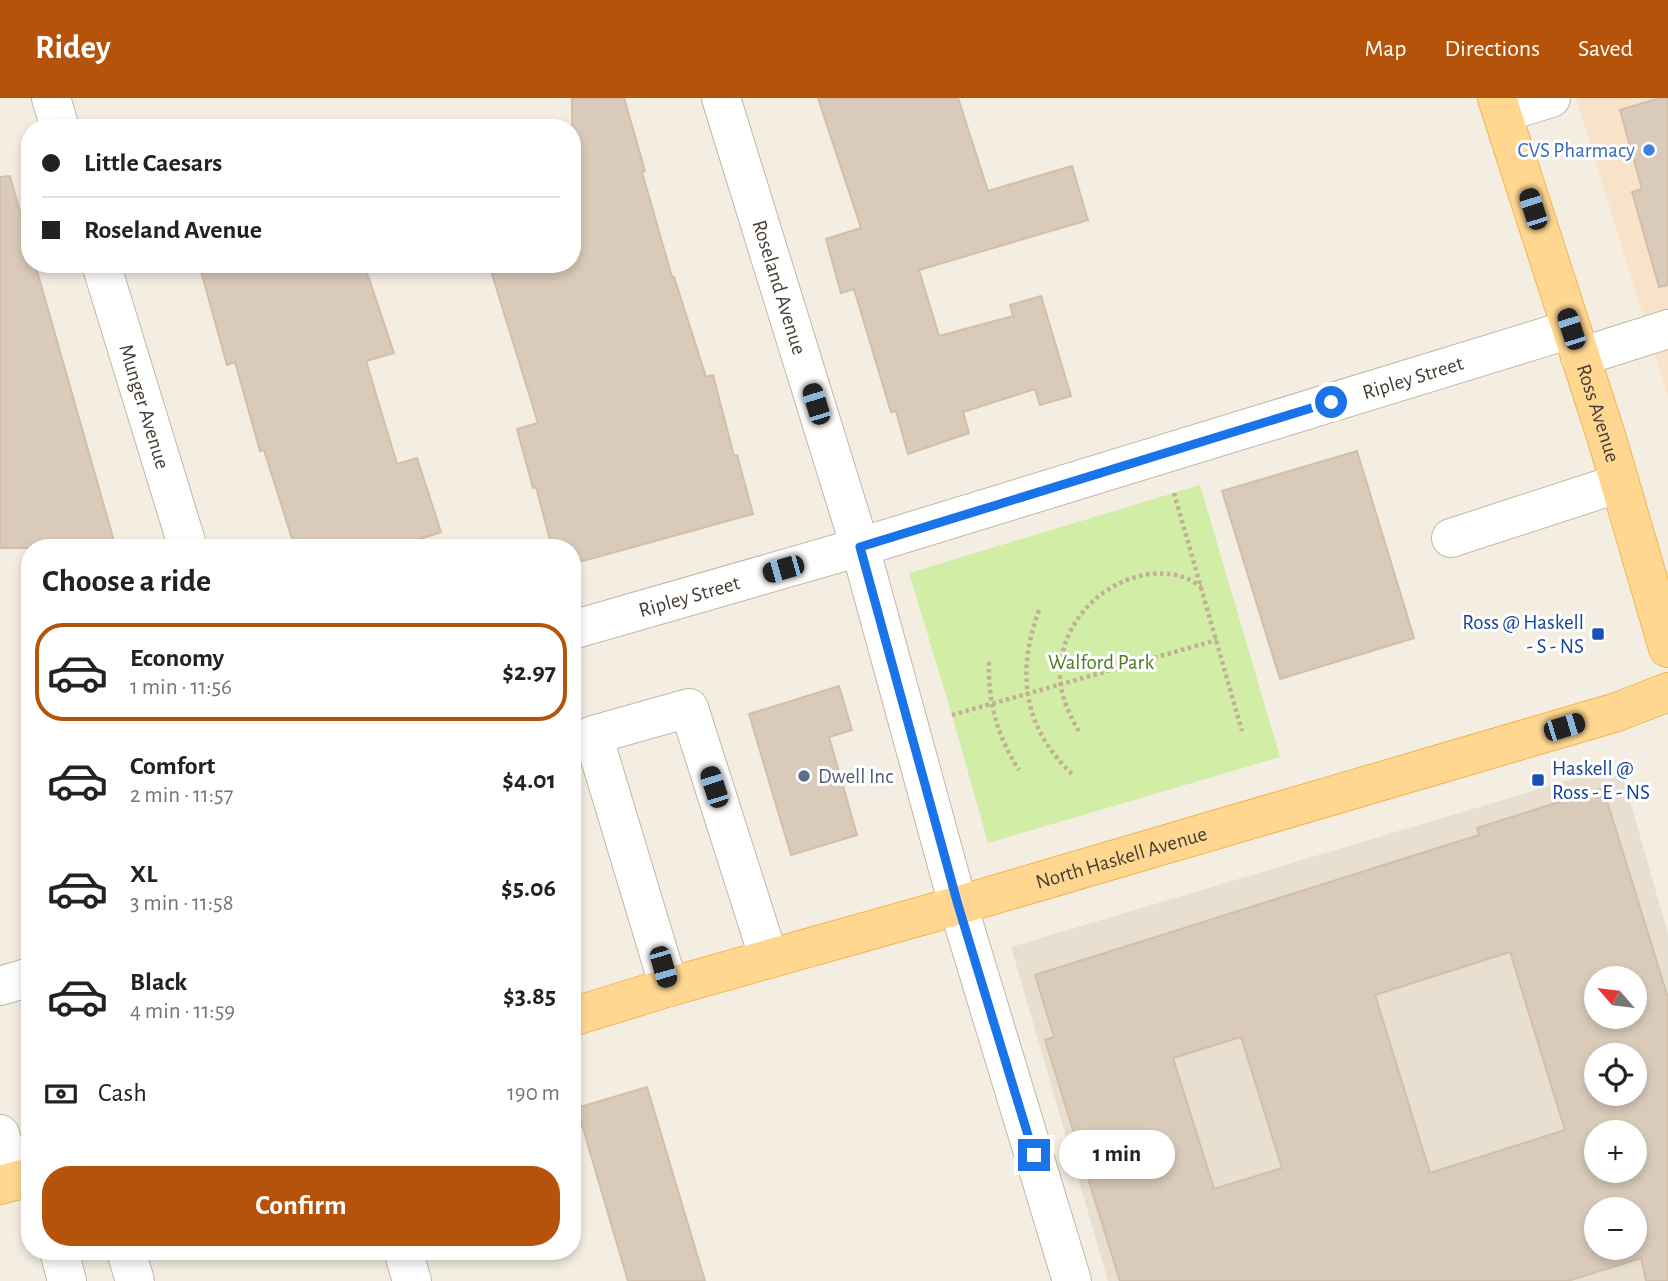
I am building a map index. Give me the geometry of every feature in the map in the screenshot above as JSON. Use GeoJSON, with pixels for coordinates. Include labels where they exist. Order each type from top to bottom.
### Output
{"type":"FeatureCollection","features":[{"type":"Feature","properties":{"kind":"main road","name":"Ross Avenue"},"geometry":{"type":"LineString","coordinates":[[1499,106],[1620,483],[1668,648]]}},
{"type":"Feature","properties":{"kind":"main road","name":"North Haskell Avenue"},"geometry":{"type":"LineString","coordinates":[[581,1014],[1617,712],[1668,692]]}},
{"type":"Feature","properties":{"kind":"street"},"geometry":{"type":"LineString","coordinates":[[51,98],[57,119]]}},
{"type":"Feature","properties":{"kind":"street","name":"Roseland Avenue"},"geometry":{"type":"LineString","coordinates":[[721,98],[860,547],[958,905],[1072,1281]]}},
{"type":"Feature","properties":{"kind":"street"},"geometry":{"type":"LineString","coordinates":[[1499,106],[1551,98]]}},
{"type":"Feature","properties":{"kind":"street","name":"Munger Avenue"},"geometry":{"type":"LineString","coordinates":[[104,273],[185,539]]}},
{"type":"Feature","properties":{"kind":"street","name":"Ripley Street"},"geometry":{"type":"LineString","coordinates":[[581,627],[1576,343],[1668,329]]}},
{"type":"Feature","properties":{"kind":"street"},"geometry":{"type":"LineString","coordinates":[[1451,538],[1620,483]]}},
{"type":"Feature","properties":{"kind":"street"},"geometry":{"type":"LineString","coordinates":[[669,987],[583,739],[689,708],[769,959]]}},
{"type":"Feature","properties":{"kind":"street"},"geometry":{"type":"LineString","coordinates":[[0,986],[21,980]]}},
{"type":"Feature","properties":{"kind":"street"},"geometry":{"type":"LineString","coordinates":[[0,1134],[14,1181]]}},
{"type":"Feature","properties":{"kind":"street"},"geometry":{"type":"LineString","coordinates":[[61,1260],[67,1281]]}},
{"type":"Feature","properties":{"kind":"street"},"geometry":{"type":"LineString","coordinates":[[129,1260],[135,1281]]}},
{"type":"Feature","properties":{"kind":"street"},"geometry":{"type":"LineString","coordinates":[[406,1260],[412,1281]]}},
{"type":"Feature","properties":{"kind":"path"},"geometry":{"type":"LineString","coordinates":[[1174,493],[1242,732]]}},
{"type":"Feature","properties":{"kind":"path"},"geometry":{"type":"LineString","coordinates":[[1079,731],[1065,701],[1061,684],[1061,663],[1069,635],[1079,616],[1107,589],[1132,578],[1160,573],[1178,575],[1200,587]]}},
{"type":"Feature","properties":{"kind":"path"},"geometry":{"type":"LineString","coordinates":[[1039,610],[1027,652],[1027,694],[1041,736],[1052,754],[1073,775]]}},
{"type":"Feature","properties":{"kind":"path"},"geometry":{"type":"LineString","coordinates":[[952,715],[1217,640]]}},
{"type":"Feature","properties":{"kind":"path"},"geometry":{"type":"LineString","coordinates":[[989,662],[991,704],[1005,746],[1019,770]]}},
{"type":"Feature","properties":{"kind":"shaded area"},"geometry":{"type":"Polygon","coordinates":[[[1576,98],[1668,98],[1668,397],[1576,98]]]}},
{"type":"Feature","properties":{"kind":"shaded area"},"geometry":{"type":"Polygon","coordinates":[[[1613,767],[1625,783],[1668,934],[1668,1281],[1108,1281],[1011,947],[1613,767]]]}},
{"type":"Feature","properties":{"kind":"green space","name":"Walford Park"},"geometry":{"type":"Polygon","coordinates":[[[1200,485],[1280,757],[988,843],[909,573],[1200,485]]]}},
{"type":"Feature","properties":{"kind":"building"},"geometry":{"type":"Polygon","coordinates":[[[572,98],[624,98],[672,277],[706,377],[713,375],[734,456],[737,455],[753,514],[581,562],[581,539],[550,539],[536,487],[533,488],[517,429],[538,423],[492,274],[581,273],[581,119],[572,119],[572,98]]]}},
{"type":"Feature","properties":{"kind":"building"},"geometry":{"type":"Polygon","coordinates":[[[818,98],[958,98],[988,191],[1072,166],[1088,220],[919,270],[939,336],[1013,316],[1010,305],[1041,296],[1071,396],[1040,405],[1035,389],[963,412],[969,433],[908,454],[896,411],[891,412],[854,289],[841,293],[826,239],[861,228],[818,98]]]}},
{"type":"Feature","properties":{"kind":"building","name":"CVS Pharmacy"},"geometry":{"type":"Polygon","coordinates":[[[1668,98],[1668,285],[1659,287],[1632,192],[1642,189],[1620,110],[1668,98]]]}},
{"type":"Feature","properties":{"kind":"building"},"geometry":{"type":"Polygon","coordinates":[[[10,176],[21,216],[21,273],[38,273],[113,539],[21,539],[21,548],[0,548],[0,177],[10,176]]]}},
{"type":"Feature","properties":{"kind":"building"},"geometry":{"type":"Polygon","coordinates":[[[201,273],[367,273],[394,353],[366,361],[397,464],[417,458],[441,532],[420,539],[292,539],[264,450],[260,451],[235,362],[227,365],[201,273]]]}},
{"type":"Feature","properties":{"kind":"building"},"geometry":{"type":"Polygon","coordinates":[[[1357,451],[1414,638],[1280,679],[1222,491],[1357,451]]]}},
{"type":"Feature","properties":{"kind":"building","name":"Dwell Inc"},"geometry":{"type":"Polygon","coordinates":[[[839,686],[852,730],[829,737],[857,835],[791,855],[749,714],[839,686]]]}},
{"type":"Feature","properties":{"kind":"building"},"geometry":{"type":"Polygon","coordinates":[[[1603,788],[1668,998],[1668,1281],[1646,1281],[1641,1260],[1647,1260],[1647,1197],[1584,1197],[1584,1260],[1635,1260],[1568,1281],[1120,1281],[1045,1040],[1054,1037],[1035,975],[1479,835],[1477,828],[1603,788]],[[1510,952],[1375,995],[1430,1173],[1565,1130],[1510,952]],[[1241,1037],[1173,1058],[1214,1189],[1282,1168],[1241,1037]]]}},
{"type":"Feature","properties":{"kind":"building"},"geometry":{"type":"Polygon","coordinates":[[[647,1087],[705,1281],[628,1281],[581,1122],[581,1107],[647,1087]]]}},
{"type":"Feature","properties":{"kind":"place","name":"CVS Pharmacy"},"geometry":{"type":"Point","coordinates":[1649,150]}},
{"type":"Feature","properties":{"kind":"place","name":"Ross @ Haskell - S - NS"},"geometry":{"type":"Point","coordinates":[1598,634]}},
{"type":"Feature","properties":{"kind":"place","name":"Dwell Inc"},"geometry":{"type":"Point","coordinates":[804,776]}},
{"type":"Feature","properties":{"kind":"place","name":"Haskell @ Ross - E - NS"},"geometry":{"type":"Point","coordinates":[1538,780]}},
{"type":"Feature","properties":{"kind":"route"},"geometry":{"type":"LineString","coordinates":[[1034,1155],[958,905],[860,547],[1331,402]]}}]}
